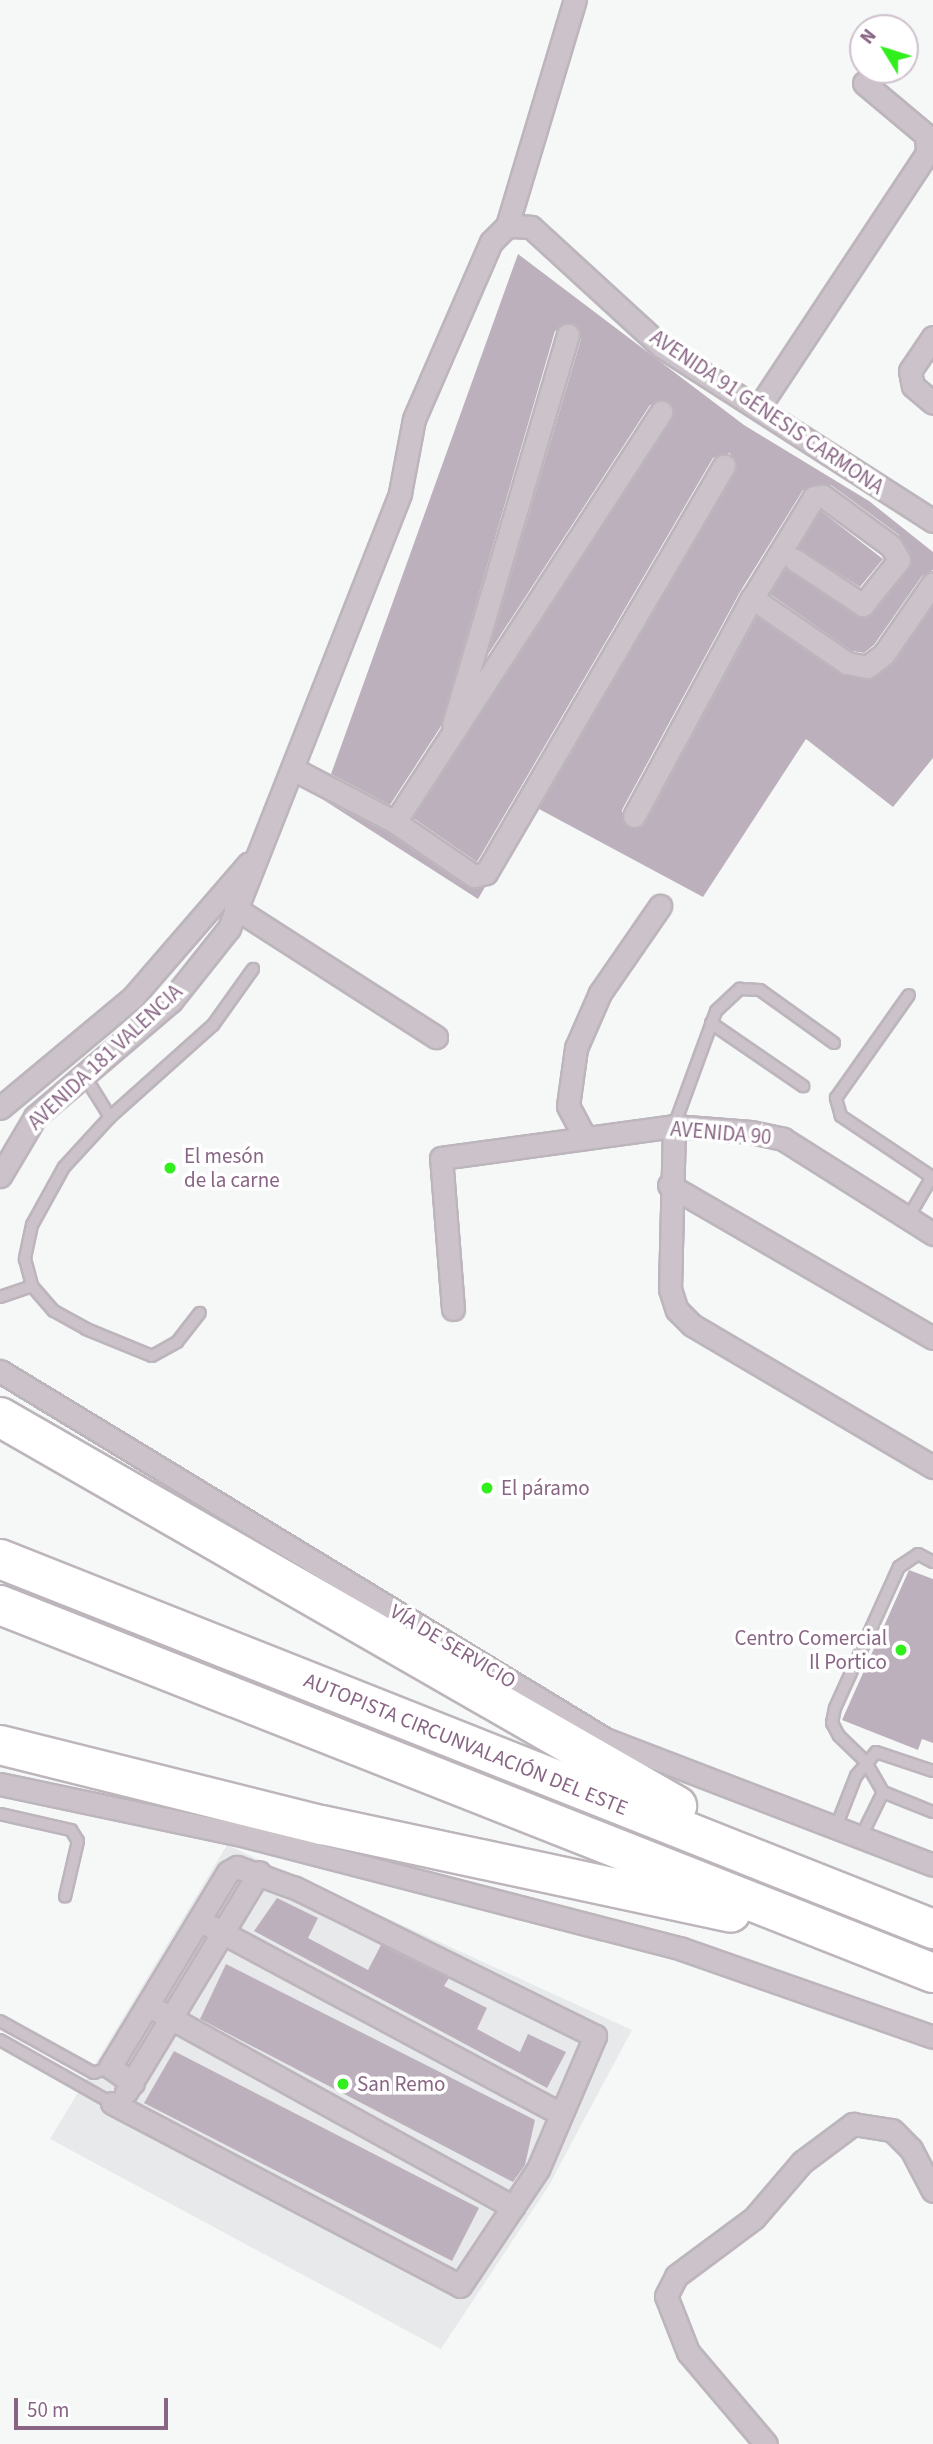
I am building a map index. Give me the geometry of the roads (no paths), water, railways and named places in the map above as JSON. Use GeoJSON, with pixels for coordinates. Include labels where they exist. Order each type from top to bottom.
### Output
{"type":"FeatureCollection","features":[{"type":"Feature","properties":{"kind":"highway"},"geometry":{"type":"LineString","coordinates":[[0,1417],[372,1636],[813,1882]]}},
{"type":"Feature","properties":{"kind":"highway","name":"AUTOPISTA CIRCUNVALACIÓN DEL ESTE"},"geometry":{"type":"LineString","coordinates":[[0,1559],[933,1929]]}},
{"type":"Feature","properties":{"kind":"highway","name":"AUTOPISTA CIRCUNVALACIÓN DEL ESTE"},"geometry":{"type":"LineString","coordinates":[[0,1605],[800,1923],[933,1973]]}},
{"type":"Feature","properties":{"kind":"highway"},"geometry":{"type":"LineString","coordinates":[[0,1745],[375,1837],[696,1908],[800,1923]]}},
{"type":"Feature","properties":{"kind":"street"},"geometry":{"type":"LineString","coordinates":[[258,853],[295,770],[400,493],[414,419],[491,242],[507,226],[575,0]]}},
{"type":"Feature","properties":{"kind":"street"},"geometry":{"type":"LineString","coordinates":[[759,407],[927,153],[926,135],[865,84]]}},
{"type":"Feature","properties":{"kind":"street","name":"AVENIDA 91 GÉNESIS CARMONA"},"geometry":{"type":"LineString","coordinates":[[507,226],[531,227],[662,346],[933,521]]}},
{"type":"Feature","properties":{"kind":"street"},"geometry":{"type":"LineString","coordinates":[[445,750],[568,335]]}},
{"type":"Feature","properties":{"kind":"street"},"geometry":{"type":"LineString","coordinates":[[933,337],[910,371],[913,386],[933,403]]}},
{"type":"Feature","properties":{"kind":"street"},"geometry":{"type":"LineString","coordinates":[[395,822],[445,750],[661,412]]}},
{"type":"Feature","properties":{"kind":"street"},"geometry":{"type":"LineString","coordinates":[[295,770],[395,822],[474,876],[486,873],[723,465]]}},
{"type":"Feature","properties":{"kind":"street"},"geometry":{"type":"LineString","coordinates":[[753,597],[814,496],[823,496],[891,546],[899,560],[863,605],[795,560]]}},
{"type":"Feature","properties":{"kind":"street"},"geometry":{"type":"LineString","coordinates":[[634,816],[752,598],[847,663],[867,667],[884,654],[933,583]]}},
{"type":"Feature","properties":{"kind":"street","name":"AVENIDA 181 VALENCIA"},"geometry":{"type":"LineString","coordinates":[[0,1176],[7,1141],[171,1001],[229,928],[258,853]]}},
{"type":"Feature","properties":{"kind":"street","name":"AVENIDA 181 VALENCIA"},"geometry":{"type":"LineString","coordinates":[[0,1108],[133,997],[258,853]]}},
{"type":"Feature","properties":{"kind":"street"},"geometry":{"type":"LineString","coordinates":[[583,1136],[568,1105],[576,1048],[600,993],[660,906]]}},
{"type":"Feature","properties":{"kind":"street"},"geometry":{"type":"LineString","coordinates":[[235,908],[436,1037]]}},
{"type":"Feature","properties":{"kind":"street"},"geometry":{"type":"LineString","coordinates":[[674,1126],[669,1185],[670,1289],[677,1310],[692,1325],[933,1467]]}},
{"type":"Feature","properties":{"kind":"street","name":"AVENIDA 90"},"geometry":{"type":"LineString","coordinates":[[453,1309],[441,1158],[583,1136],[674,1126],[783,1139],[933,1234]]}},
{"type":"Feature","properties":{"kind":"street"},"geometry":{"type":"LineString","coordinates":[[669,1185],[933,1338]]}},
{"type":"Feature","properties":{"kind":"street","name":"VÍA DE SERVICIO"},"geometry":{"type":"LineString","coordinates":[[0,1371],[605,1739],[933,1864]]}},
{"type":"Feature","properties":{"kind":"street"},"geometry":{"type":"LineString","coordinates":[[0,1784],[238,1834],[682,1949],[933,2037]]}},
{"type":"Feature","properties":{"kind":"street"},"geometry":{"type":"LineString","coordinates":[[133,2083],[110,2067],[228,1872],[237,1867],[259,1872],[595,2036],[559,2113],[538,2169],[460,2286],[112,2103],[133,2083],[169,2018],[259,1872]]}},
{"type":"Feature","properties":{"kind":"street"},"geometry":{"type":"LineString","coordinates":[[199,1920],[559,2113]]}},
{"type":"Feature","properties":{"kind":"street"},"geometry":{"type":"LineString","coordinates":[[149,2006],[513,2207]]}},
{"type":"Feature","properties":{"kind":"street"},"geometry":{"type":"LineString","coordinates":[[765,2444],[688,2352],[666,2296],[676,2276],[754,2218],[802,2162],[853,2124],[892,2130],[911,2148],[933,2191]]}},
{"type":"Feature","properties":{"kind":"lane"},"geometry":{"type":"LineString","coordinates":[[200,1313],[177,1342],[152,1356],[86,1329],[54,1311],[32,1286],[25,1259],[41,1205],[64,1167],[110,1117],[213,1025],[253,970]]}},
{"type":"Feature","properties":{"kind":"lane"},"geometry":{"type":"LineString","coordinates":[[674,1126],[711,1023],[727,996],[753,988],[834,1043]]}},
{"type":"Feature","properties":{"kind":"lane"},"geometry":{"type":"LineString","coordinates":[[908,1218],[933,1177],[836,1110],[836,1098],[909,995]]}},
{"type":"Feature","properties":{"kind":"lane"},"geometry":{"type":"LineString","coordinates":[[711,1023],[803,1086]]}},
{"type":"Feature","properties":{"kind":"lane"},"geometry":{"type":"LineString","coordinates":[[84,1075],[110,1117]]}},
{"type":"Feature","properties":{"kind":"lane"},"geometry":{"type":"LineString","coordinates":[[0,1297],[32,1286]]}},
{"type":"Feature","properties":{"kind":"lane"},"geometry":{"type":"LineString","coordinates":[[933,1562],[918,1554],[899,1567],[835,1708],[832,1723],[839,1736],[865,1761],[883,1792],[933,1812]]}},
{"type":"Feature","properties":{"kind":"lane"},"geometry":{"type":"LineString","coordinates":[[836,1827],[865,1761],[876,1752],[893,1753],[933,1771]]}},
{"type":"Feature","properties":{"kind":"lane"},"geometry":{"type":"LineString","coordinates":[[861,1837],[883,1792]]}},
{"type":"Feature","properties":{"kind":"lane"},"geometry":{"type":"LineString","coordinates":[[0,1814],[71,1830],[78,1841],[65,1897]]}},
{"type":"Feature","properties":{"kind":"lane"},"geometry":{"type":"LineString","coordinates":[[0,2021],[94,2073],[110,2067]]}},
{"type":"Feature","properties":{"kind":"lane"},"geometry":{"type":"LineString","coordinates":[[0,2040],[112,2103]]}},
{"type":"Feature","properties":{"kind":"place","name":"El mesón de la carne"},"geometry":{"type":"Point","coordinates":[170,1168]}},
{"type":"Feature","properties":{"kind":"place","name":"El páramo"},"geometry":{"type":"Point","coordinates":[487,1488]}},
{"type":"Feature","properties":{"kind":"place","name":"Centro Comercial Il Portico"},"geometry":{"type":"Point","coordinates":[901,1650]}},
{"type":"Feature","properties":{"kind":"place","name":"San Remo"},"geometry":{"type":"Point","coordinates":[343,2084]}}]}
